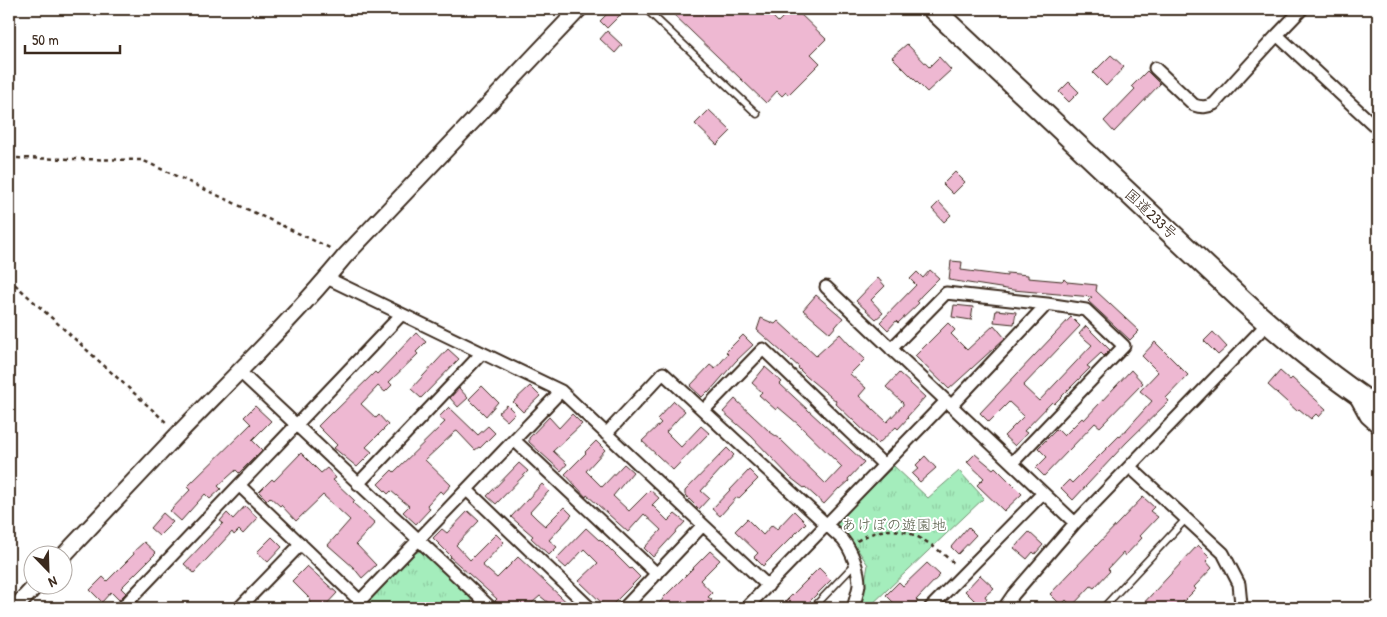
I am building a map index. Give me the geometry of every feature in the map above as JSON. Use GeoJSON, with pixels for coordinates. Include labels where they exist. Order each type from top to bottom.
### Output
{"type":"FeatureCollection","features":[{"type":"Feature","properties":{"kind":"highway","name":"国道233号"},"geometry":{"type":"LineString","coordinates":[[933,9],[1268,323],[1355,393],[1378,408]]}},
{"type":"Feature","properties":{"kind":"street"},"geometry":{"type":"LineString","coordinates":[[72,546],[579,9]]}},
{"type":"Feature","properties":{"kind":"street"},"geometry":{"type":"LineString","coordinates":[[1156,68],[1194,105],[1207,107],[1214,104],[1302,9]]}},
{"type":"Feature","properties":{"kind":"street"},"geometry":{"type":"LineString","coordinates":[[1277,35],[1378,129]]}},
{"type":"Feature","properties":{"kind":"street"},"geometry":{"type":"LineString","coordinates":[[326,278],[561,391],[768,586]]}},
{"type":"Feature","properties":{"kind":"street"},"geometry":{"type":"LineString","coordinates":[[826,288],[1075,523]]}},
{"type":"Feature","properties":{"kind":"street"},"geometry":{"type":"LineString","coordinates":[[891,349],[946,292],[1086,310],[1124,346],[1012,463]]}},
{"type":"Feature","properties":{"kind":"street"},"geometry":{"type":"LineString","coordinates":[[746,608],[884,465],[1047,304]]}},
{"type":"Feature","properties":{"kind":"street"},"geometry":{"type":"LineString","coordinates":[[122,608],[401,315]]}},
{"type":"Feature","properties":{"kind":"street"},"geometry":{"type":"LineString","coordinates":[[1004,608],[1075,523],[1268,323]]}},
{"type":"Feature","properties":{"kind":"street"},"geometry":{"type":"LineString","coordinates":[[704,410],[763,348],[884,465]]}},
{"type":"Feature","properties":{"kind":"street"},"geometry":{"type":"LineString","coordinates":[[358,484],[482,353]]}},
{"type":"Feature","properties":{"kind":"street"},"geometry":{"type":"LineString","coordinates":[[239,371],[419,540],[485,607]]}},
{"type":"Feature","properties":{"kind":"street"},"geometry":{"type":"LineString","coordinates":[[606,434],[663,373],[827,524],[848,546],[855,564],[859,584],[853,608]]}},
{"type":"Feature","properties":{"kind":"street"},"geometry":{"type":"LineString","coordinates":[[239,486],[301,544],[357,605],[561,391]]}},
{"type":"Feature","properties":{"kind":"street"},"geometry":{"type":"LineString","coordinates":[[1355,393],[1368,416],[1378,425]]}},
{"type":"Feature","properties":{"kind":"street"},"geometry":{"type":"LineString","coordinates":[[514,440],[657,574]]}},
{"type":"Feature","properties":{"kind":"street"},"geometry":{"type":"LineString","coordinates":[[1130,467],[1223,552],[1239,584],[1242,604],[1240,608]]}},
{"type":"Feature","properties":{"kind":"street"},"geometry":{"type":"LineString","coordinates":[[466,490],[590,608]]}},
{"type":"Feature","properties":{"kind":"street"},"geometry":{"type":"LineString","coordinates":[[930,608],[1043,493]]}},
{"type":"Feature","properties":{"kind":"street"},"geometry":{"type":"LineString","coordinates":[[624,608],[703,525]]}},
{"type":"Feature","properties":{"kind":"street"},"geometry":{"type":"LineString","coordinates":[[239,608],[301,544]]}},
{"type":"Feature","properties":{"kind":"street"},"geometry":{"type":"LineString","coordinates":[[15,606],[27,594]]}},
{"type":"Feature","properties":{"kind":"lane"},"geometry":{"type":"LineString","coordinates":[[646,9],[757,114]]}},
{"type":"Feature","properties":{"kind":"lane"},"geometry":{"type":"LineString","coordinates":[[1103,608],[1186,519]]}},
{"type":"Feature","properties":{"kind":"lane"},"geometry":{"type":"LineString","coordinates":[[813,608],[855,564]]}},
{"type":"Feature","properties":{"kind":"path"},"geometry":{"type":"LineString","coordinates":[[9,158],[142,160],[345,256]]}},
{"type":"Feature","properties":{"kind":"path"},"geometry":{"type":"LineString","coordinates":[[9,279],[178,434]]}},
{"type":"Feature","properties":{"kind":"path"},"geometry":{"type":"LineString","coordinates":[[848,546],[869,533],[907,532],[920,537],[937,549],[964,573]]}},
{"type":"Feature","properties":{"kind":"green space","name":"あけぼの遊園地"},"geometry":{"type":"Polygon","coordinates":[[[894,466],[928,498],[959,471],[984,498],[868,608],[860,608],[868,565],[852,541],[836,523],[894,466]]]}},
{"type":"Feature","properties":{"kind":"green space"},"geometry":{"type":"Polygon","coordinates":[[[421,551],[471,598],[472,608],[361,608],[414,553],[421,551]]]}},
{"type":"Feature","properties":{"kind":"building"},"geometry":{"type":"Polygon","coordinates":[[[612,9],[626,9],[607,28],[600,21],[612,9]]]}},
{"type":"Feature","properties":{"kind":"building"},"geometry":{"type":"Polygon","coordinates":[[[668,9],[765,9],[778,22],[791,9],[795,9],[826,39],[811,54],[820,63],[788,95],[786,92],[782,96],[777,91],[766,103],[668,9]]]}},
{"type":"Feature","properties":{"kind":"building"},"geometry":{"type":"Polygon","coordinates":[[[607,31],[622,45],[615,53],[600,39],[607,31]]]}},
{"type":"Feature","properties":{"kind":"building"},"geometry":{"type":"Polygon","coordinates":[[[907,44],[929,67],[939,57],[951,70],[927,92],[892,57],[907,44]]]}},
{"type":"Feature","properties":{"kind":"building"},"geometry":{"type":"Polygon","coordinates":[[[1111,55],[1124,67],[1106,86],[1093,73],[1111,55]]]}},
{"type":"Feature","properties":{"kind":"building"},"geometry":{"type":"Polygon","coordinates":[[[1147,71],[1160,84],[1114,132],[1104,121],[1135,89],[1132,86],[1147,71]]]}},
{"type":"Feature","properties":{"kind":"building"},"geometry":{"type":"Polygon","coordinates":[[[1069,82],[1079,92],[1069,102],[1059,92],[1069,82]]]}},
{"type":"Feature","properties":{"kind":"building"},"geometry":{"type":"Polygon","coordinates":[[[709,110],[731,131],[717,145],[695,124],[709,110]]]}},
{"type":"Feature","properties":{"kind":"building"},"geometry":{"type":"Polygon","coordinates":[[[955,172],[965,182],[953,194],[943,184],[955,172]]]}},
{"type":"Feature","properties":{"kind":"building"},"geometry":{"type":"Polygon","coordinates":[[[939,202],[951,215],[944,222],[932,209],[939,202]]]}},
{"type":"Feature","properties":{"kind":"building"},"geometry":{"type":"Polygon","coordinates":[[[951,261],[962,262],[961,270],[1007,276],[1007,273],[1028,275],[1028,278],[1062,281],[1064,279],[1067,282],[1097,285],[1096,291],[1139,331],[1130,340],[1088,301],[1092,297],[1013,290],[949,280],[951,261]]]}},
{"type":"Feature","properties":{"kind":"building"},"geometry":{"type":"Polygon","coordinates":[[[930,270],[939,278],[917,301],[919,303],[898,323],[896,321],[888,330],[880,322],[916,285],[910,279],[917,272],[923,278],[930,270]]]}},
{"type":"Feature","properties":{"kind":"building"},"geometry":{"type":"Polygon","coordinates":[[[878,278],[885,286],[871,300],[883,313],[876,319],[856,301],[878,278]]]}},
{"type":"Feature","properties":{"kind":"building"},"geometry":{"type":"Polygon","coordinates":[[[816,295],[843,318],[830,333],[803,310],[816,295]]]}},
{"type":"Feature","properties":{"kind":"building"},"geometry":{"type":"Polygon","coordinates":[[[954,305],[973,307],[971,320],[952,317],[954,305]]]}},
{"type":"Feature","properties":{"kind":"building"},"geometry":{"type":"Polygon","coordinates":[[[996,310],[1016,312],[1014,324],[994,322],[996,310]]]}},
{"type":"Feature","properties":{"kind":"building"},"geometry":{"type":"Polygon","coordinates":[[[1071,317],[1080,326],[1023,386],[1039,401],[1092,345],[1079,334],[1086,326],[1110,350],[1104,356],[1101,353],[1087,366],[1090,368],[1054,404],[1052,402],[1024,431],[1027,433],[1015,446],[1004,436],[1024,416],[1009,402],[989,422],[980,413],[1071,317]]]}},
{"type":"Feature","properties":{"kind":"building"},"geometry":{"type":"Polygon","coordinates":[[[761,318],[775,324],[778,321],[816,356],[840,334],[865,359],[850,374],[866,388],[859,396],[887,422],[903,405],[886,387],[899,373],[925,397],[898,429],[896,427],[878,444],[835,403],[836,401],[807,377],[799,367],[757,330],[761,318]]]}},
{"type":"Feature","properties":{"kind":"building"},"geometry":{"type":"Polygon","coordinates":[[[948,323],[955,330],[951,334],[967,350],[994,325],[1005,338],[949,389],[915,356],[948,323]]]}},
{"type":"Feature","properties":{"kind":"building"},"geometry":{"type":"Polygon","coordinates":[[[1213,332],[1227,347],[1218,355],[1204,341],[1213,332]]]}},
{"type":"Feature","properties":{"kind":"building"},"geometry":{"type":"Polygon","coordinates":[[[416,333],[426,342],[416,352],[418,354],[389,382],[392,385],[385,392],[378,386],[361,404],[376,418],[379,415],[388,425],[366,447],[372,452],[357,467],[334,448],[337,445],[318,426],[375,372],[377,374],[416,333]]]}},
{"type":"Feature","properties":{"kind":"building"},"geometry":{"type":"Polygon","coordinates":[[[743,335],[753,345],[702,397],[690,386],[710,365],[715,369],[728,354],[726,352],[743,335]]]}},
{"type":"Feature","properties":{"kind":"building"},"geometry":{"type":"Polygon","coordinates":[[[1155,342],[1188,375],[1166,398],[1169,401],[1126,443],[1073,500],[1061,488],[1069,480],[1072,483],[1120,437],[1152,401],[1140,391],[1158,372],[1142,356],[1155,342]]]}},
{"type":"Feature","properties":{"kind":"building"},"geometry":{"type":"Polygon","coordinates":[[[448,349],[459,359],[421,398],[411,389],[448,349]]]}},
{"type":"Feature","properties":{"kind":"building"},"geometry":{"type":"Polygon","coordinates":[[[765,367],[782,382],[780,384],[864,462],[848,479],[849,481],[839,488],[824,504],[805,487],[791,478],[751,436],[723,412],[735,399],[779,438],[826,484],[842,467],[798,424],[778,407],[776,410],[759,395],[762,392],[752,383],[765,367]]]}},
{"type":"Feature","properties":{"kind":"building"},"geometry":{"type":"Polygon","coordinates":[[[1131,370],[1143,383],[1100,427],[1095,423],[1044,476],[1036,468],[1047,457],[1038,448],[1057,429],[1064,436],[1082,418],[1084,420],[1131,370]]]}},
{"type":"Feature","properties":{"kind":"building"},"geometry":{"type":"Polygon","coordinates":[[[1280,371],[1290,380],[1292,378],[1326,409],[1319,417],[1316,414],[1311,419],[1299,409],[1297,411],[1268,385],[1280,371]]]}},
{"type":"Feature","properties":{"kind":"building"},"geometry":{"type":"Polygon","coordinates":[[[482,386],[498,402],[486,416],[469,399],[482,386]]]}},
{"type":"Feature","properties":{"kind":"building"},"geometry":{"type":"Polygon","coordinates":[[[530,386],[540,396],[523,412],[513,402],[530,386]]]}},
{"type":"Feature","properties":{"kind":"building"},"geometry":{"type":"Polygon","coordinates":[[[459,388],[468,398],[458,407],[450,398],[459,388]]]}},
{"type":"Feature","properties":{"kind":"building"},"geometry":{"type":"Polygon","coordinates":[[[674,401],[685,411],[666,432],[681,447],[701,426],[709,433],[673,470],[642,441],[661,423],[657,419],[674,401]]]}},
{"type":"Feature","properties":{"kind":"building"},"geometry":{"type":"Polygon","coordinates":[[[507,405],[515,413],[507,421],[498,413],[507,405]]]}},
{"type":"Feature","properties":{"kind":"building"},"geometry":{"type":"Polygon","coordinates":[[[255,406],[271,421],[252,440],[262,450],[239,473],[236,470],[218,486],[221,489],[210,499],[205,494],[181,521],[170,511],[190,490],[187,487],[251,424],[244,417],[255,406]]]}},
{"type":"Feature","properties":{"kind":"building"},"geometry":{"type":"Polygon","coordinates":[[[449,407],[478,435],[488,426],[495,433],[480,448],[475,450],[457,431],[425,460],[451,485],[443,494],[440,491],[427,505],[430,509],[416,524],[403,512],[409,506],[391,491],[388,494],[378,484],[392,470],[394,472],[445,422],[439,417],[449,407]]]}},
{"type":"Feature","properties":{"kind":"building"},"geometry":{"type":"Polygon","coordinates":[[[572,414],[582,424],[553,451],[567,464],[561,471],[529,442],[529,438],[549,417],[559,428],[572,414]]]}},
{"type":"Feature","properties":{"kind":"building"},"geometry":{"type":"Polygon","coordinates":[[[596,441],[605,450],[586,471],[602,487],[624,464],[633,472],[613,496],[629,511],[650,490],[659,498],[652,505],[668,521],[675,514],[685,522],[653,557],[644,548],[661,530],[644,514],[628,532],[587,495],[586,497],[565,474],[596,441]]]}},
{"type":"Feature","properties":{"kind":"building"},"geometry":{"type":"Polygon","coordinates":[[[727,448],[734,455],[701,491],[709,498],[699,509],[685,495],[685,491],[727,448]]]}},
{"type":"Feature","properties":{"kind":"building"},"geometry":{"type":"Polygon","coordinates":[[[301,453],[321,473],[327,468],[336,478],[333,480],[355,501],[353,503],[375,523],[356,544],[376,565],[362,578],[353,567],[328,545],[350,520],[323,495],[296,521],[281,505],[270,497],[267,500],[259,492],[272,479],[274,481],[301,453]]]}},
{"type":"Feature","properties":{"kind":"building"},"geometry":{"type":"Polygon","coordinates":[[[975,454],[993,469],[995,467],[1022,494],[1004,511],[977,485],[984,478],[967,462],[975,454]]]}},
{"type":"Feature","properties":{"kind":"building"},"geometry":{"type":"Polygon","coordinates":[[[925,456],[936,468],[920,482],[912,474],[919,468],[916,465],[925,456]]]}},
{"type":"Feature","properties":{"kind":"building"},"geometry":{"type":"Polygon","coordinates":[[[519,463],[528,471],[496,504],[487,496],[519,463]]]}},
{"type":"Feature","properties":{"kind":"building"},"geometry":{"type":"Polygon","coordinates":[[[749,470],[758,479],[739,498],[737,497],[720,516],[712,509],[749,470]]]}},
{"type":"Feature","properties":{"kind":"building"},"geometry":{"type":"Polygon","coordinates":[[[542,484],[549,491],[530,512],[545,526],[564,507],[572,515],[549,540],[557,547],[549,555],[531,538],[533,536],[511,517],[542,484]]]}},
{"type":"Feature","properties":{"kind":"building"},"geometry":{"type":"Polygon","coordinates":[[[1143,497],[1154,507],[1150,511],[1158,517],[1125,556],[1123,553],[1108,569],[1110,571],[1094,588],[1091,586],[1072,606],[1066,600],[1061,605],[1050,594],[1143,497]]]}},
{"type":"Feature","properties":{"kind":"building"},"geometry":{"type":"Polygon","coordinates":[[[245,506],[258,518],[243,534],[239,530],[234,535],[232,532],[194,573],[184,564],[223,523],[220,521],[227,513],[233,519],[245,506]]]}},
{"type":"Feature","properties":{"kind":"building"},"geometry":{"type":"Polygon","coordinates":[[[468,511],[479,521],[456,545],[470,560],[496,534],[504,542],[482,565],[497,578],[518,557],[573,608],[555,608],[540,596],[526,608],[503,608],[495,601],[497,599],[450,557],[433,538],[442,529],[447,533],[468,511]]]}},
{"type":"Feature","properties":{"kind":"building"},"geometry":{"type":"Polygon","coordinates":[[[794,511],[806,523],[763,566],[754,557],[758,553],[735,531],[747,519],[763,535],[772,525],[777,529],[794,511]]]}},
{"type":"Feature","properties":{"kind":"building"},"geometry":{"type":"Polygon","coordinates":[[[163,513],[173,522],[159,536],[150,528],[163,513]]]}},
{"type":"Feature","properties":{"kind":"building"},"geometry":{"type":"Polygon","coordinates":[[[968,527],[976,535],[958,554],[951,547],[968,527]]]}},
{"type":"Feature","properties":{"kind":"building"},"geometry":{"type":"Polygon","coordinates":[[[586,528],[640,577],[609,608],[579,581],[598,563],[584,549],[566,568],[556,559],[586,528]]]}},
{"type":"Feature","properties":{"kind":"building"},"geometry":{"type":"Polygon","coordinates":[[[1029,532],[1043,545],[1035,554],[1033,552],[1027,559],[1014,548],[1029,532]]]}},
{"type":"Feature","properties":{"kind":"building"},"geometry":{"type":"Polygon","coordinates":[[[272,537],[282,547],[268,562],[257,552],[272,537]]]}},
{"type":"Feature","properties":{"kind":"building"},"geometry":{"type":"Polygon","coordinates":[[[144,542],[156,553],[121,588],[126,593],[119,600],[111,592],[102,602],[90,590],[103,577],[107,581],[144,542]]]}},
{"type":"Feature","properties":{"kind":"building"},"geometry":{"type":"Polygon","coordinates":[[[1198,545],[1210,557],[1206,561],[1212,568],[1194,587],[1196,589],[1180,605],[1177,603],[1173,608],[1139,608],[1198,545]]]}},
{"type":"Feature","properties":{"kind":"building"},"geometry":{"type":"Polygon","coordinates":[[[710,551],[720,560],[700,580],[712,593],[708,597],[712,600],[704,608],[655,608],[663,598],[710,551]]]}},
{"type":"Feature","properties":{"kind":"building"},"geometry":{"type":"Polygon","coordinates":[[[927,563],[940,575],[916,600],[918,601],[911,608],[899,608],[886,595],[899,582],[903,586],[927,563]]]}},
{"type":"Feature","properties":{"kind":"building"},"geometry":{"type":"Polygon","coordinates":[[[307,566],[337,593],[323,608],[316,608],[292,581],[307,566]]]}},
{"type":"Feature","properties":{"kind":"building"},"geometry":{"type":"Polygon","coordinates":[[[819,568],[831,580],[803,608],[779,608],[819,568]]]}},
{"type":"Feature","properties":{"kind":"building"},"geometry":{"type":"Polygon","coordinates":[[[980,575],[994,588],[985,596],[987,599],[980,606],[965,591],[980,575]]]}}]}
